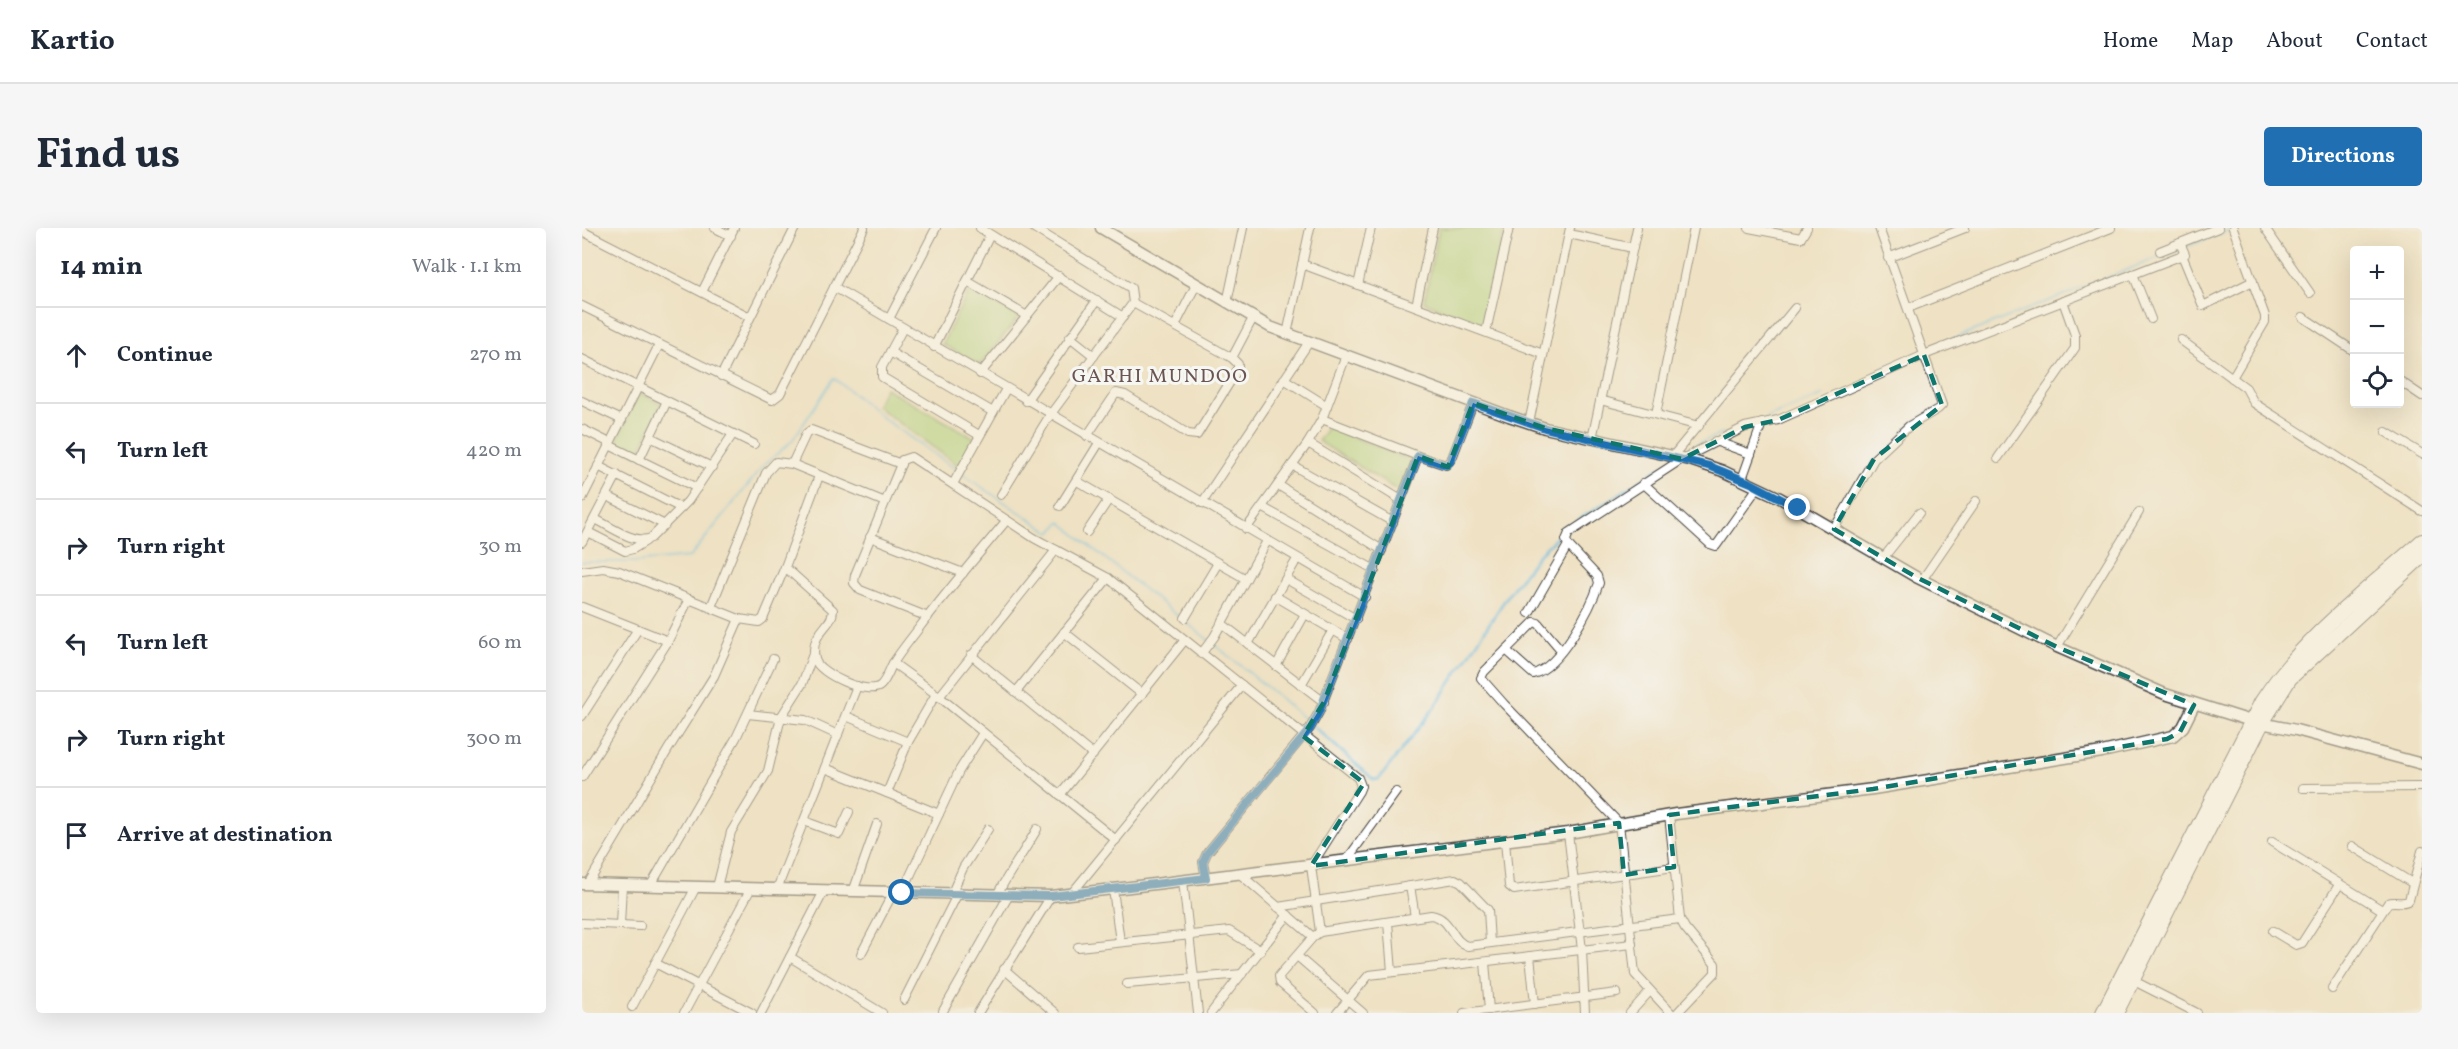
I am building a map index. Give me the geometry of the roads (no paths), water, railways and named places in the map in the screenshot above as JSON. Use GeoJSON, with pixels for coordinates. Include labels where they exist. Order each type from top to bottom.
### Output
{"type":"FeatureCollection","features":[{"type":"Feature","properties":{"kind":"highway"},"geometry":{"type":"LineString","coordinates":[[2116,1013],[2257,722],[2262,701],[2286,666],[2307,645],[2422,541]]}},
{"type":"Feature","properties":{"kind":"highway"},"geometry":{"type":"LineString","coordinates":[[2103,1013],[2257,722],[2290,678],[2422,556]]}},
{"type":"Feature","properties":{"kind":"street"},"geometry":{"type":"LineString","coordinates":[[702,292],[732,232],[715,228]]}},
{"type":"Feature","properties":{"kind":"street"},"geometry":{"type":"LineString","coordinates":[[721,375],[795,228]]}},
{"type":"Feature","properties":{"kind":"street"},"geometry":{"type":"LineString","coordinates":[[582,306],[766,399],[776,398],[864,228]]}},
{"type":"Feature","properties":{"kind":"street"},"geometry":{"type":"LineString","coordinates":[[889,319],[936,228]]}},
{"type":"Feature","properties":{"kind":"street"},"geometry":{"type":"LineString","coordinates":[[980,228],[1123,316]]}},
{"type":"Feature","properties":{"kind":"street"},"geometry":{"type":"LineString","coordinates":[[1001,495],[1050,415],[1133,303],[1131,288],[1034,228]]}},
{"type":"Feature","properties":{"kind":"street"},"geometry":{"type":"LineString","coordinates":[[1101,228],[1227,303],[1287,334],[1528,423],[1709,466],[1742,479],[1922,580],[2057,648],[2119,676],[2194,705],[2422,764]]}},
{"type":"Feature","properties":{"kind":"street"},"geometry":{"type":"LineString","coordinates":[[1227,303],[1243,228]]}},
{"type":"Feature","properties":{"kind":"street"},"geometry":{"type":"LineString","coordinates":[[1287,334],[1310,228]]}},
{"type":"Feature","properties":{"kind":"street"},"geometry":{"type":"LineString","coordinates":[[1358,285],[1371,228]]}},
{"type":"Feature","properties":{"kind":"street"},"geometry":{"type":"LineString","coordinates":[[1416,306],[1433,228]]}},
{"type":"Feature","properties":{"kind":"street"},"geometry":{"type":"LineString","coordinates":[[1486,332],[1509,228]]}},
{"type":"Feature","properties":{"kind":"street"},"geometry":{"type":"LineString","coordinates":[[1592,439],[1637,228]]}},
{"type":"Feature","properties":{"kind":"street"},"geometry":{"type":"LineString","coordinates":[[1656,414],[1694,228]]}},
{"type":"Feature","properties":{"kind":"street"},"geometry":{"type":"LineString","coordinates":[[1749,228],[1802,238],[1807,228]]}},
{"type":"Feature","properties":{"kind":"street"},"geometry":{"type":"LineString","coordinates":[[1834,529],[1874,459],[1909,426],[1942,405],[1879,228]]}},
{"type":"Feature","properties":{"kind":"street"},"geometry":{"type":"LineString","coordinates":[[1888,258],[1965,228]]}},
{"type":"Feature","properties":{"kind":"street"},"geometry":{"type":"LineString","coordinates":[[1908,308],[2111,228]]}},
{"type":"Feature","properties":{"kind":"street"},"geometry":{"type":"LineString","coordinates":[[1506,650],[1533,674],[1542,669],[1561,650],[1584,617],[1599,583],[1597,576],[1568,545],[1566,540],[1569,533],[1677,458],[1745,427],[1778,420],[1923,351],[2063,302],[2133,274],[2218,228]]}},
{"type":"Feature","properties":{"kind":"street"},"geometry":{"type":"LineString","coordinates":[[2265,228],[2310,293]]}},
{"type":"Feature","properties":{"kind":"street"},"geometry":{"type":"LineString","coordinates":[[2232,378],[2265,322],[2234,230]]}},
{"type":"Feature","properties":{"kind":"street"},"geometry":{"type":"LineString","coordinates":[[582,231],[750,317]]}},
{"type":"Feature","properties":{"kind":"street"},"geometry":{"type":"LineString","coordinates":[[1528,423],[1570,231],[1633,249]]}},
{"type":"Feature","properties":{"kind":"street"},"geometry":{"type":"LineString","coordinates":[[934,347],[990,234]]}},
{"type":"Feature","properties":{"kind":"street"},"geometry":{"type":"LineString","coordinates":[[2160,251],[2182,249]]}},
{"type":"Feature","properties":{"kind":"street"},"geometry":{"type":"LineString","coordinates":[[2182,249],[2203,306],[2253,281]]}},
{"type":"Feature","properties":{"kind":"street"},"geometry":{"type":"LineString","coordinates":[[1302,264],[1544,354]]}},
{"type":"Feature","properties":{"kind":"street"},"geometry":{"type":"LineString","coordinates":[[2133,274],[2151,319]]}},
{"type":"Feature","properties":{"kind":"street"},"geometry":{"type":"LineString","coordinates":[[980,374],[1059,276]]}},
{"type":"Feature","properties":{"kind":"street"},"geometry":{"type":"LineString","coordinates":[[968,281],[1027,316]]}},
{"type":"Feature","properties":{"kind":"street"},"geometry":{"type":"LineString","coordinates":[[1175,326],[1196,285]]}},
{"type":"Feature","properties":{"kind":"street"},"geometry":{"type":"LineString","coordinates":[[834,288],[1365,597]]}},
{"type":"Feature","properties":{"kind":"street"},"geometry":{"type":"LineString","coordinates":[[1026,401],[1097,300]]}},
{"type":"Feature","properties":{"kind":"street"},"geometry":{"type":"LineString","coordinates":[[1998,458],[2075,348],[2075,335],[2063,302]]}},
{"type":"Feature","properties":{"kind":"street"},"geometry":{"type":"LineString","coordinates":[[1087,436],[1116,393],[1125,395],[1188,434],[1197,435],[1238,369],[1238,364],[1232,358],[1133,303]]}},
{"type":"Feature","properties":{"kind":"street"},"geometry":{"type":"LineString","coordinates":[[1677,458],[1699,426],[1795,308]]}},
{"type":"Feature","properties":{"kind":"street"},"geometry":{"type":"LineString","coordinates":[[2303,317],[2350,348]]}},
{"type":"Feature","properties":{"kind":"street"},"geometry":{"type":"LineString","coordinates":[[1232,358],[1254,318]]}},
{"type":"Feature","properties":{"kind":"street"},"geometry":{"type":"LineString","coordinates":[[903,328],[882,367],[882,377],[979,435]]}},
{"type":"Feature","properties":{"kind":"street"},"geometry":{"type":"LineString","coordinates":[[1070,337],[1094,356]]}},
{"type":"Feature","properties":{"kind":"street"},"geometry":{"type":"LineString","coordinates":[[2181,340],[2248,391],[2254,402],[2422,511]]}},
{"type":"Feature","properties":{"kind":"street"},"geometry":{"type":"LineString","coordinates":[[1202,503],[1309,342]]}},
{"type":"Feature","properties":{"kind":"street"},"geometry":{"type":"LineString","coordinates":[[582,499],[659,345]]}},
{"type":"Feature","properties":{"kind":"street"},"geometry":{"type":"LineString","coordinates":[[890,352],[993,412]]}},
{"type":"Feature","properties":{"kind":"street"},"geometry":{"type":"LineString","coordinates":[[1246,529],[1308,443],[1322,419],[1346,356]]}},
{"type":"Feature","properties":{"kind":"street"},"geometry":{"type":"LineString","coordinates":[[582,359],[754,444]]}},
{"type":"Feature","properties":{"kind":"street"},"geometry":{"type":"LineString","coordinates":[[1284,379],[1327,406]]}},
{"type":"Feature","properties":{"kind":"street"},"geometry":{"type":"LineString","coordinates":[[2404,384],[2422,396]]}},
{"type":"Feature","properties":{"kind":"street"},"geometry":{"type":"LineString","coordinates":[[953,484],[1006,389]]}},
{"type":"Feature","properties":{"kind":"street"},"geometry":{"type":"LineString","coordinates":[[582,400],[622,420]]}},
{"type":"Feature","properties":{"kind":"street"},"geometry":{"type":"LineString","coordinates":[[1600,400],[1699,426]]}},
{"type":"Feature","properties":{"kind":"street"},"geometry":{"type":"LineString","coordinates":[[639,460],[668,401]]}},
{"type":"Feature","properties":{"kind":"street"},"geometry":{"type":"LineString","coordinates":[[1322,419],[1446,465],[1450,462],[1473,403]]}},
{"type":"Feature","properties":{"kind":"street"},"geometry":{"type":"LineString","coordinates":[[1742,479],[1762,423]]}},
{"type":"Feature","properties":{"kind":"street"},"geometry":{"type":"LineString","coordinates":[[582,429],[697,488]]}},
{"type":"Feature","properties":{"kind":"street"},"geometry":{"type":"LineString","coordinates":[[792,464],[806,434],[811,430],[901,464]]}},
{"type":"Feature","properties":{"kind":"street"},"geometry":{"type":"LineString","coordinates":[[2386,432],[2422,454]]}},
{"type":"Feature","properties":{"kind":"street"},"geometry":{"type":"LineString","coordinates":[[588,532],[625,551],[633,549],[665,525],[681,507],[712,467],[733,434]]}},
{"type":"Feature","properties":{"kind":"street"},"geometry":{"type":"LineString","coordinates":[[650,436],[712,467]]}},
{"type":"Feature","properties":{"kind":"street"},"geometry":{"type":"LineString","coordinates":[[1715,441],[1751,454]]}},
{"type":"Feature","properties":{"kind":"street"},"geometry":{"type":"LineString","coordinates":[[1060,506],[1099,443]]}},
{"type":"Feature","properties":{"kind":"street"},"geometry":{"type":"LineString","coordinates":[[1308,443],[1401,500]]}},
{"type":"Feature","properties":{"kind":"street"},"geometry":{"type":"LineString","coordinates":[[1206,878],[1203,862],[1207,853],[1312,725],[1324,702],[1418,456]]}},
{"type":"Feature","properties":{"kind":"street"},"geometry":{"type":"LineString","coordinates":[[928,617],[855,587],[855,575],[870,537],[901,464],[906,458],[916,458],[1006,521],[1108,578],[1358,778],[1361,786],[1311,866],[1316,901],[1317,935]]}},
{"type":"Feature","properties":{"kind":"street"},"geometry":{"type":"LineString","coordinates":[[711,607],[765,473],[776,462],[792,464],[885,502]]}},
{"type":"Feature","properties":{"kind":"street"},"geometry":{"type":"LineString","coordinates":[[1292,465],[1393,522]]}},
{"type":"Feature","properties":{"kind":"street"},"geometry":{"type":"LineString","coordinates":[[598,466],[681,507]]}},
{"type":"Feature","properties":{"kind":"street"},"geometry":{"type":"LineString","coordinates":[[582,542],[617,475]]}},
{"type":"Feature","properties":{"kind":"street"},"geometry":{"type":"LineString","coordinates":[[583,567],[619,571],[754,623],[763,619],[819,476]]}},
{"type":"Feature","properties":{"kind":"street"},"geometry":{"type":"LineString","coordinates":[[1077,481],[1246,579]]}},
{"type":"Feature","properties":{"kind":"street"},"geometry":{"type":"LineString","coordinates":[[1643,483],[1710,544],[1716,546],[1758,487]]}},
{"type":"Feature","properties":{"kind":"street"},"geometry":{"type":"LineString","coordinates":[[1278,485],[1382,550]]}},
{"type":"Feature","properties":{"kind":"street"},"geometry":{"type":"LineString","coordinates":[[607,496],[665,525]]}},
{"type":"Feature","properties":{"kind":"street"},"geometry":{"type":"LineString","coordinates":[[1087,532],[1109,499]]}},
{"type":"Feature","properties":{"kind":"street"},"geometry":{"type":"LineString","coordinates":[[1922,580],[1976,501]]}},
{"type":"Feature","properties":{"kind":"street"},"geometry":{"type":"LineString","coordinates":[[1262,507],[1375,570]]}},
{"type":"Feature","properties":{"kind":"street"},"geometry":{"type":"LineString","coordinates":[[2057,648],[2139,512]]}},
{"type":"Feature","properties":{"kind":"street"},"geometry":{"type":"LineString","coordinates":[[1884,557],[1919,513]]}},
{"type":"Feature","properties":{"kind":"street"},"geometry":{"type":"LineString","coordinates":[[595,519],[637,539],[646,540]]}},
{"type":"Feature","properties":{"kind":"street"},"geometry":{"type":"LineString","coordinates":[[814,650],[819,668],[827,674],[871,689],[881,685],[894,663],[928,617],[1006,521]]}},
{"type":"Feature","properties":{"kind":"street"},"geometry":{"type":"LineString","coordinates":[[870,537],[963,573]]}},
{"type":"Feature","properties":{"kind":"street"},"geometry":{"type":"LineString","coordinates":[[1201,654],[1214,637],[1268,541]]}},
{"type":"Feature","properties":{"kind":"street"},"geometry":{"type":"LineString","coordinates":[[1529,613],[1568,545]]}},
{"type":"Feature","properties":{"kind":"street"},"geometry":{"type":"LineString","coordinates":[[887,793],[908,742],[937,696],[1056,550]]}},
{"type":"Feature","properties":{"kind":"street"},"geometry":{"type":"LineString","coordinates":[[1248,644],[1297,559]]}},
{"type":"Feature","properties":{"kind":"street"},"geometry":{"type":"LineString","coordinates":[[1185,618],[1218,563]]}},
{"type":"Feature","properties":{"kind":"street"},"geometry":{"type":"LineString","coordinates":[[717,887],[731,832],[768,771],[781,717],[802,684],[816,638],[833,616],[833,610],[785,567]]}},
{"type":"Feature","properties":{"kind":"street"},"geometry":{"type":"LineString","coordinates":[[1016,692],[1108,578]]}},
{"type":"Feature","properties":{"kind":"street"},"geometry":{"type":"LineString","coordinates":[[1286,579],[1356,619]]}},
{"type":"Feature","properties":{"kind":"street"},"geometry":{"type":"LineString","coordinates":[[1275,596],[1348,639]]}},
{"type":"Feature","properties":{"kind":"street"},"geometry":{"type":"LineString","coordinates":[[582,777],[668,641],[689,599]]}},
{"type":"Feature","properties":{"kind":"street"},"geometry":{"type":"LineString","coordinates":[[582,607],[668,641]]}},
{"type":"Feature","properties":{"kind":"street"},"geometry":{"type":"LineString","coordinates":[[1276,666],[1305,614]]}},
{"type":"Feature","properties":{"kind":"street"},"geometry":{"type":"LineString","coordinates":[[739,619],[714,676],[585,884],[1051,896],[1568,833],[1669,815],[1873,789],[2080,756],[2167,739],[2180,732],[2194,705]]}},
{"type":"Feature","properties":{"kind":"street"},"geometry":{"type":"LineString","coordinates":[[1561,650],[1536,621],[1482,675],[1483,681],[1619,823],[1635,974],[1671,1013]]}},
{"type":"Feature","properties":{"kind":"street"},"geometry":{"type":"LineString","coordinates":[[1221,623],[1324,702]]}},
{"type":"Feature","properties":{"kind":"street"},"geometry":{"type":"LineString","coordinates":[[582,716],[638,629]]}},
{"type":"Feature","properties":{"kind":"street"},"geometry":{"type":"LineString","coordinates":[[1301,685],[1333,630]]}},
{"type":"Feature","properties":{"kind":"street"},"geometry":{"type":"LineString","coordinates":[[1064,632],[1142,694]]}},
{"type":"Feature","properties":{"kind":"street"},"geometry":{"type":"LineString","coordinates":[[1060,795],[1184,641]]}},
{"type":"Feature","properties":{"kind":"street"},"geometry":{"type":"LineString","coordinates":[[971,655],[1093,754]]}},
{"type":"Feature","properties":{"kind":"street"},"geometry":{"type":"LineString","coordinates":[[651,885],[748,714],[773,659]]}},
{"type":"Feature","properties":{"kind":"street"},"geometry":{"type":"LineString","coordinates":[[894,663],[1116,840]]}},
{"type":"Feature","properties":{"kind":"street"},"geometry":{"type":"LineString","coordinates":[[1072,893],[1242,685]]}},
{"type":"Feature","properties":{"kind":"street"},"geometry":{"type":"LineString","coordinates":[[777,889],[857,686]]}},
{"type":"Feature","properties":{"kind":"street"},"geometry":{"type":"LineString","coordinates":[[748,714],[804,720],[838,735]]}},
{"type":"Feature","properties":{"kind":"street"},"geometry":{"type":"LineString","coordinates":[[846,716],[908,742]]}},
{"type":"Feature","properties":{"kind":"street"},"geometry":{"type":"LineString","coordinates":[[861,954],[898,893],[959,771],[983,733]]}},
{"type":"Feature","properties":{"kind":"street"},"geometry":{"type":"LineString","coordinates":[[825,768],[939,814]]}},
{"type":"Feature","properties":{"kind":"street"},"geometry":{"type":"LineString","coordinates":[[2303,788],[2422,786]]}},
{"type":"Feature","properties":{"kind":"street"},"geometry":{"type":"LineString","coordinates":[[1346,861],[1396,792]]}},
{"type":"Feature","properties":{"kind":"street"},"geometry":{"type":"LineString","coordinates":[[804,821],[839,834],[849,812]]}},
{"type":"Feature","properties":{"kind":"street"},"geometry":{"type":"LineString","coordinates":[[1669,815],[1680,919],[1684,928],[1716,968],[1715,973],[1677,1013]]}},
{"type":"Feature","properties":{"kind":"street"},"geometry":{"type":"LineString","coordinates":[[853,892],[877,824]]}},
{"type":"Feature","properties":{"kind":"street"},"geometry":{"type":"LineString","coordinates":[[903,1000],[954,895],[963,868],[988,829]]}},
{"type":"Feature","properties":{"kind":"street"},"geometry":{"type":"LineString","coordinates":[[997,895],[1008,873],[1021,858],[1037,829]]}},
{"type":"Feature","properties":{"kind":"street"},"geometry":{"type":"LineString","coordinates":[[1568,833],[1582,950],[1586,1013]]}},
{"type":"Feature","properties":{"kind":"street"},"geometry":{"type":"LineString","coordinates":[[1505,841],[1511,888],[1573,882],[1674,867]]}},
{"type":"Feature","properties":{"kind":"street"},"geometry":{"type":"LineString","coordinates":[[2272,843],[2382,910]]}},
{"type":"Feature","properties":{"kind":"street"},"geometry":{"type":"LineString","coordinates":[[2352,846],[2412,883]]}},
{"type":"Feature","properties":{"kind":"street"},"geometry":{"type":"LineString","coordinates":[[2332,989],[2382,910],[2392,901],[2407,902],[2422,851]]}},
{"type":"Feature","properties":{"kind":"street"},"geometry":{"type":"LineString","coordinates":[[1240,874],[1288,915],[1317,935]]}},
{"type":"Feature","properties":{"kind":"street"},"geometry":{"type":"LineString","coordinates":[[1278,907],[1447,879],[1461,882],[1488,910],[1490,943]]}},
{"type":"Feature","properties":{"kind":"street"},"geometry":{"type":"LineString","coordinates":[[1183,881],[1198,1013]]}},
{"type":"Feature","properties":{"kind":"street"},"geometry":{"type":"LineString","coordinates":[[620,925],[622,885]]}},
{"type":"Feature","properties":{"kind":"street"},"geometry":{"type":"LineString","coordinates":[[2273,931],[2296,945],[2302,943],[2339,885]]}},
{"type":"Feature","properties":{"kind":"street"},"geometry":{"type":"LineString","coordinates":[[1410,886],[1415,917]]}},
{"type":"Feature","properties":{"kind":"street"},"geometry":{"type":"LineString","coordinates":[[632,1007],[696,887]]}},
{"type":"Feature","properties":{"kind":"street"},"geometry":{"type":"LineString","coordinates":[[684,1013],[751,888]]}},
{"type":"Feature","properties":{"kind":"street"},"geometry":{"type":"LineString","coordinates":[[1113,889],[1120,942]]}},
{"type":"Feature","properties":{"kind":"street"},"geometry":{"type":"LineString","coordinates":[[764,1012],[824,891]]}},
{"type":"Feature","properties":{"kind":"street"},"geometry":{"type":"LineString","coordinates":[[943,1011],[1009,895]]}},
{"type":"Feature","properties":{"kind":"street"},"geometry":{"type":"LineString","coordinates":[[978,1013],[1051,896]]}},
{"type":"Feature","properties":{"kind":"street"},"geometry":{"type":"LineString","coordinates":[[1210,1013],[1288,915]]}},
{"type":"Feature","properties":{"kind":"street"},"geometry":{"type":"LineString","coordinates":[[1315,1013],[1278,980],[1279,976],[1317,935],[1415,917],[1439,916],[1463,945],[1680,919]]}},
{"type":"Feature","properties":{"kind":"street"},"geometry":{"type":"LineString","coordinates":[[1388,922],[1392,972]]}},
{"type":"Feature","properties":{"kind":"street"},"geometry":{"type":"LineString","coordinates":[[582,923],[640,926]]}},
{"type":"Feature","properties":{"kind":"street"},"geometry":{"type":"LineString","coordinates":[[1078,947],[1229,931],[1261,951]]}},
{"type":"Feature","properties":{"kind":"street"},"geometry":{"type":"LineString","coordinates":[[1337,1013],[1369,975],[1632,944]]}},
{"type":"Feature","properties":{"kind":"street"},"geometry":{"type":"LineString","coordinates":[[1297,956],[1363,1013]]}},
{"type":"Feature","properties":{"kind":"street"},"geometry":{"type":"LineString","coordinates":[[1530,956],[1535,1004]]}},
{"type":"Feature","properties":{"kind":"street"},"geometry":{"type":"LineString","coordinates":[[790,957],[882,1013]]}},
{"type":"Feature","properties":{"kind":"street"},"geometry":{"type":"LineString","coordinates":[[1485,962],[1491,1011]]}},
{"type":"Feature","properties":{"kind":"street"},"geometry":{"type":"LineString","coordinates":[[655,963],[752,1013]]}},
{"type":"Feature","properties":{"kind":"street"},"geometry":{"type":"LineString","coordinates":[[1004,969],[1055,1013]]}},
{"type":"Feature","properties":{"kind":"street"},"geometry":{"type":"LineString","coordinates":[[1127,984],[1242,974]]}},
{"type":"Feature","properties":{"kind":"street"},"geometry":{"type":"LineString","coordinates":[[2132,980],[2197,1013]]}},
{"type":"Feature","properties":{"kind":"street"},"geometry":{"type":"LineString","coordinates":[[1630,1013],[1650,991]]}},
{"type":"Feature","properties":{"kind":"street"},"geometry":{"type":"LineString","coordinates":[[1464,1013],[1617,993]]}},
{"type":"Feature","properties":{"kind":"waterway"},"geometry":{"type":"LineString","coordinates":[[2185,247],[2230,230]]}},
{"type":"Feature","properties":{"kind":"waterway"},"geometry":{"type":"LineString","coordinates":[[1925,350],[2180,249]]}},
{"type":"Feature","properties":{"kind":"waterway"},"geometry":{"type":"LineString","coordinates":[[1879,371],[1920,352]]}},
{"type":"Feature","properties":{"kind":"waterway"},"geometry":{"type":"LineString","coordinates":[[582,562],[634,562],[690,557],[764,465],[792,441],[834,378],[884,419],[958,471]]}},
{"type":"Feature","properties":{"kind":"waterway"},"geometry":{"type":"LineString","coordinates":[[1766,418],[1824,395]]}},
{"type":"Feature","properties":{"kind":"waterway"},"geometry":{"type":"LineString","coordinates":[[1684,453],[1697,444],[1724,433]]}},
{"type":"Feature","properties":{"kind":"waterway"},"geometry":{"type":"LineString","coordinates":[[1313,726],[1374,780],[1379,779],[1435,707],[1508,595],[1539,554],[1569,526],[1668,463]]}},
{"type":"Feature","properties":{"kind":"waterway"},"geometry":{"type":"LineString","coordinates":[[962,474],[1051,533],[1061,522],[1248,671],[1309,723]]}},
{"type":"Feature","properties":{"kind":"district","name":"GARHI MUNDOO"},"geometry":{"type":"Point","coordinates":[1160,375]}}]}
